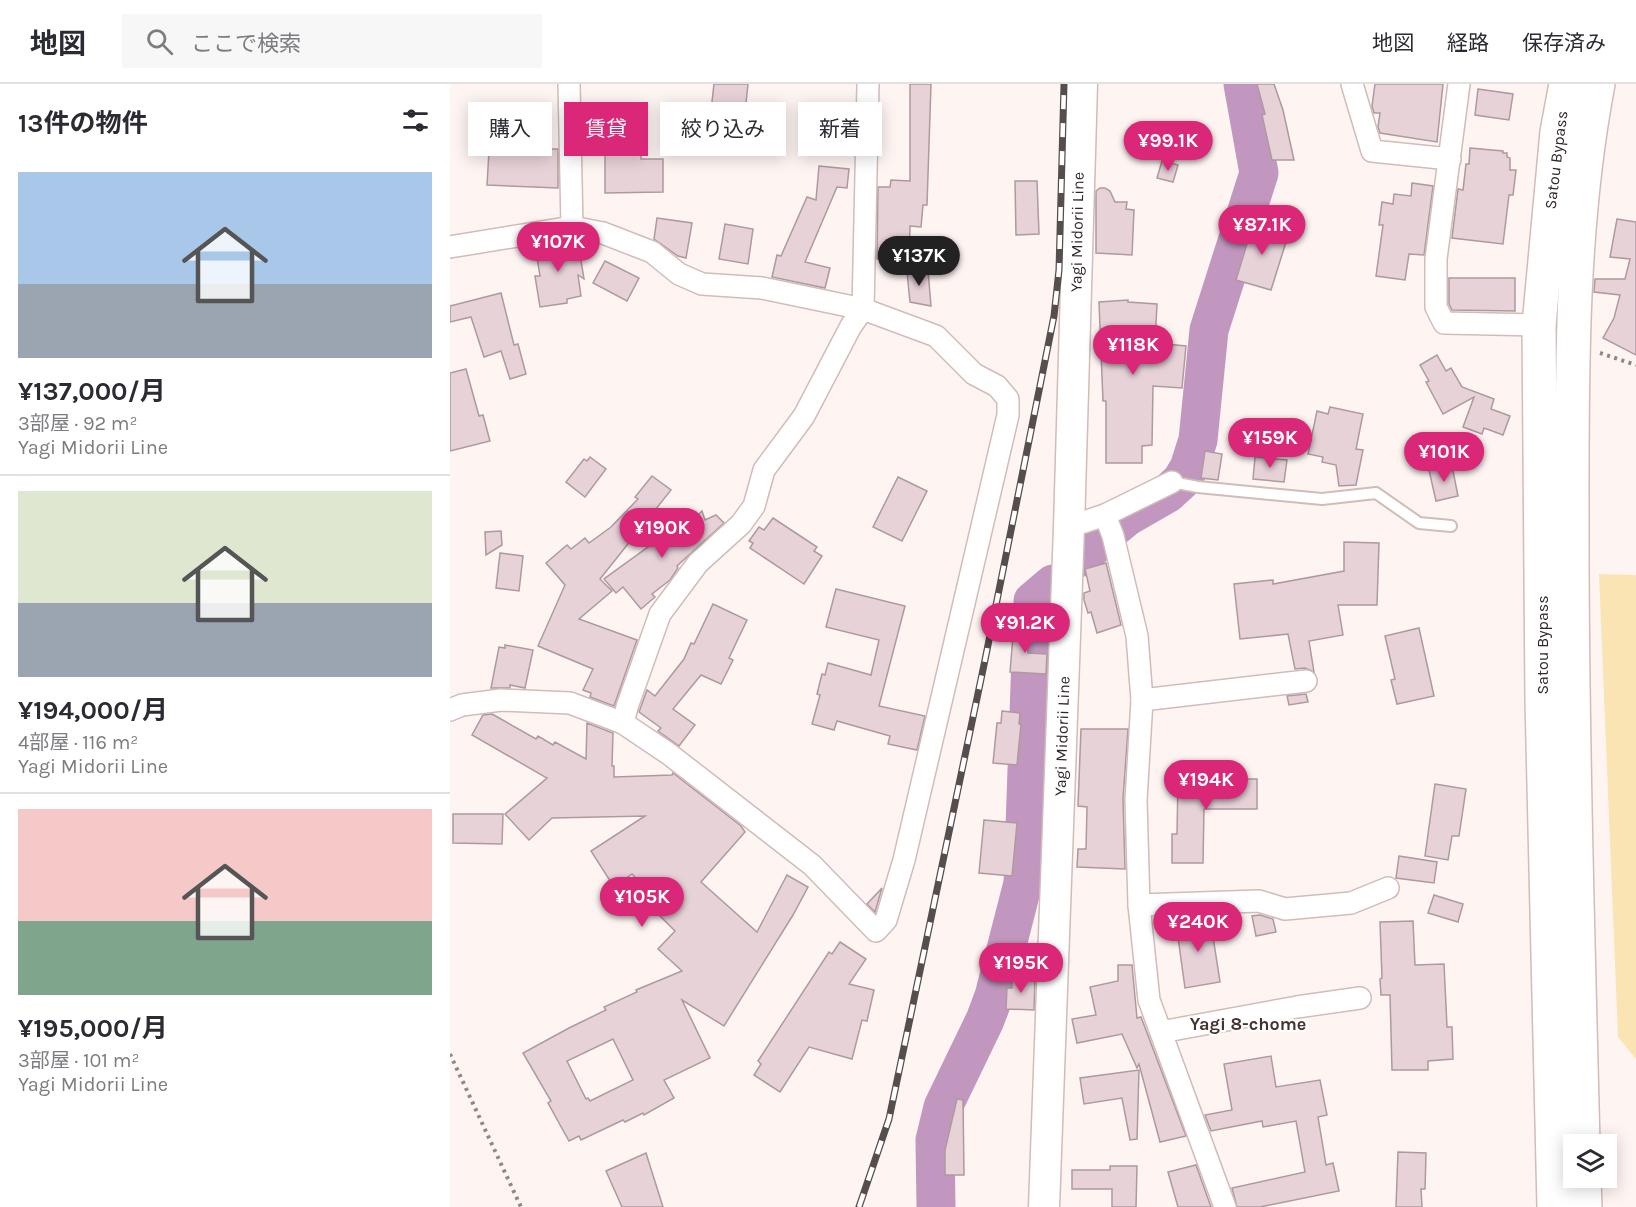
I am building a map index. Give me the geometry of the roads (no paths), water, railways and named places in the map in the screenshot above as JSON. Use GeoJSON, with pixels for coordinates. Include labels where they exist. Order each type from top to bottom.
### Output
{"type":"FeatureCollection","features":[{"type":"Feature","properties":{"kind":"highway","name":"Satou Bypass"},"geometry":{"type":"LineString","coordinates":[[1554,1207],[1542,700],[1539,325],[1557,132],[1566,84]]}},
{"type":"Feature","properties":{"kind":"highway","name":"Satou Bypass"},"geometry":{"type":"LineString","coordinates":[[1583,1134],[1572,698],[1571,346],[1586,144],[1598,84]]}},
{"type":"Feature","properties":{"kind":"highway"},"geometry":{"type":"LineString","coordinates":[[1584,1188],[1585,1207]]}},
{"type":"Feature","properties":{"kind":"main road","name":"Yagi Midorii Line"},"geometry":{"type":"LineString","coordinates":[[1044,1207],[1070,527],[1082,84]]}},
{"type":"Feature","properties":{"kind":"street"},"geometry":{"type":"LineString","coordinates":[[569,84],[572,227]]}},
{"type":"Feature","properties":{"kind":"street"},"geometry":{"type":"LineString","coordinates":[[623,723],[660,614],[698,563],[741,525],[753,506],[764,470],[804,416],[862,309],[868,84]]}},
{"type":"Feature","properties":{"kind":"street"},"geometry":{"type":"LineString","coordinates":[[1352,84],[1372,151],[1450,159]]}},
{"type":"Feature","properties":{"kind":"street"},"geometry":{"type":"LineString","coordinates":[[1459,84],[1436,259],[1436,307],[1444,323],[1539,325]]}},
{"type":"Feature","properties":{"kind":"street"},"geometry":{"type":"LineString","coordinates":[[450,247],[572,227],[603,234],[652,252],[679,274],[702,284],[762,288],[862,309],[936,336],[974,374],[998,386],[1008,399],[1008,415],[904,860],[886,920],[876,931],[812,865],[669,754],[623,723],[570,704],[501,700],[462,705],[450,710]]}},
{"type":"Feature","properties":{"kind":"street"},"geometry":{"type":"LineString","coordinates":[[1070,527],[1108,524],[1180,484]]}},
{"type":"Feature","properties":{"kind":"street"},"geometry":{"type":"LineString","coordinates":[[1108,524],[1137,636],[1142,700],[1137,800],[1139,905],[1149,1000],[1225,1207]]}},
{"type":"Feature","properties":{"kind":"street"},"geometry":{"type":"LineString","coordinates":[[1142,700],[1306,681]]}},
{"type":"Feature","properties":{"kind":"street"},"geometry":{"type":"LineString","coordinates":[[1139,905],[1259,901],[1285,909],[1351,903],[1388,888]]}},
{"type":"Feature","properties":{"kind":"street"},"geometry":{"type":"LineString","coordinates":[[1161,1032],[1360,998]]}},
{"type":"Feature","properties":{"kind":"lane"},"geometry":{"type":"LineString","coordinates":[[1180,484],[1322,499],[1376,493],[1419,523],[1450,526]]}},
{"type":"Feature","properties":{"kind":"waterway"},"geometry":{"type":"LineString","coordinates":[[1083,557],[1101,538],[1128,516],[1168,493],[1181,481],[1189,468],[1198,440],[1209,330],[1259,173],[1243,84]]}},
{"type":"Feature","properties":{"kind":"waterway"},"geometry":{"type":"LineString","coordinates":[[936,1207],[935,1140],[943,1107],[985,1020],[994,996],[1023,883],[1033,601],[1053,584]]}},
{"type":"Feature","properties":{"kind":"railway"},"geometry":{"type":"LineString","coordinates":[[859,1207],[889,1119],[1054,316],[1059,270],[1064,84]]}},
{"type":"Feature","properties":{"kind":"district","name":"Yagi 8-chome"},"geometry":{"type":"Point","coordinates":[1248,1024]}}]}
